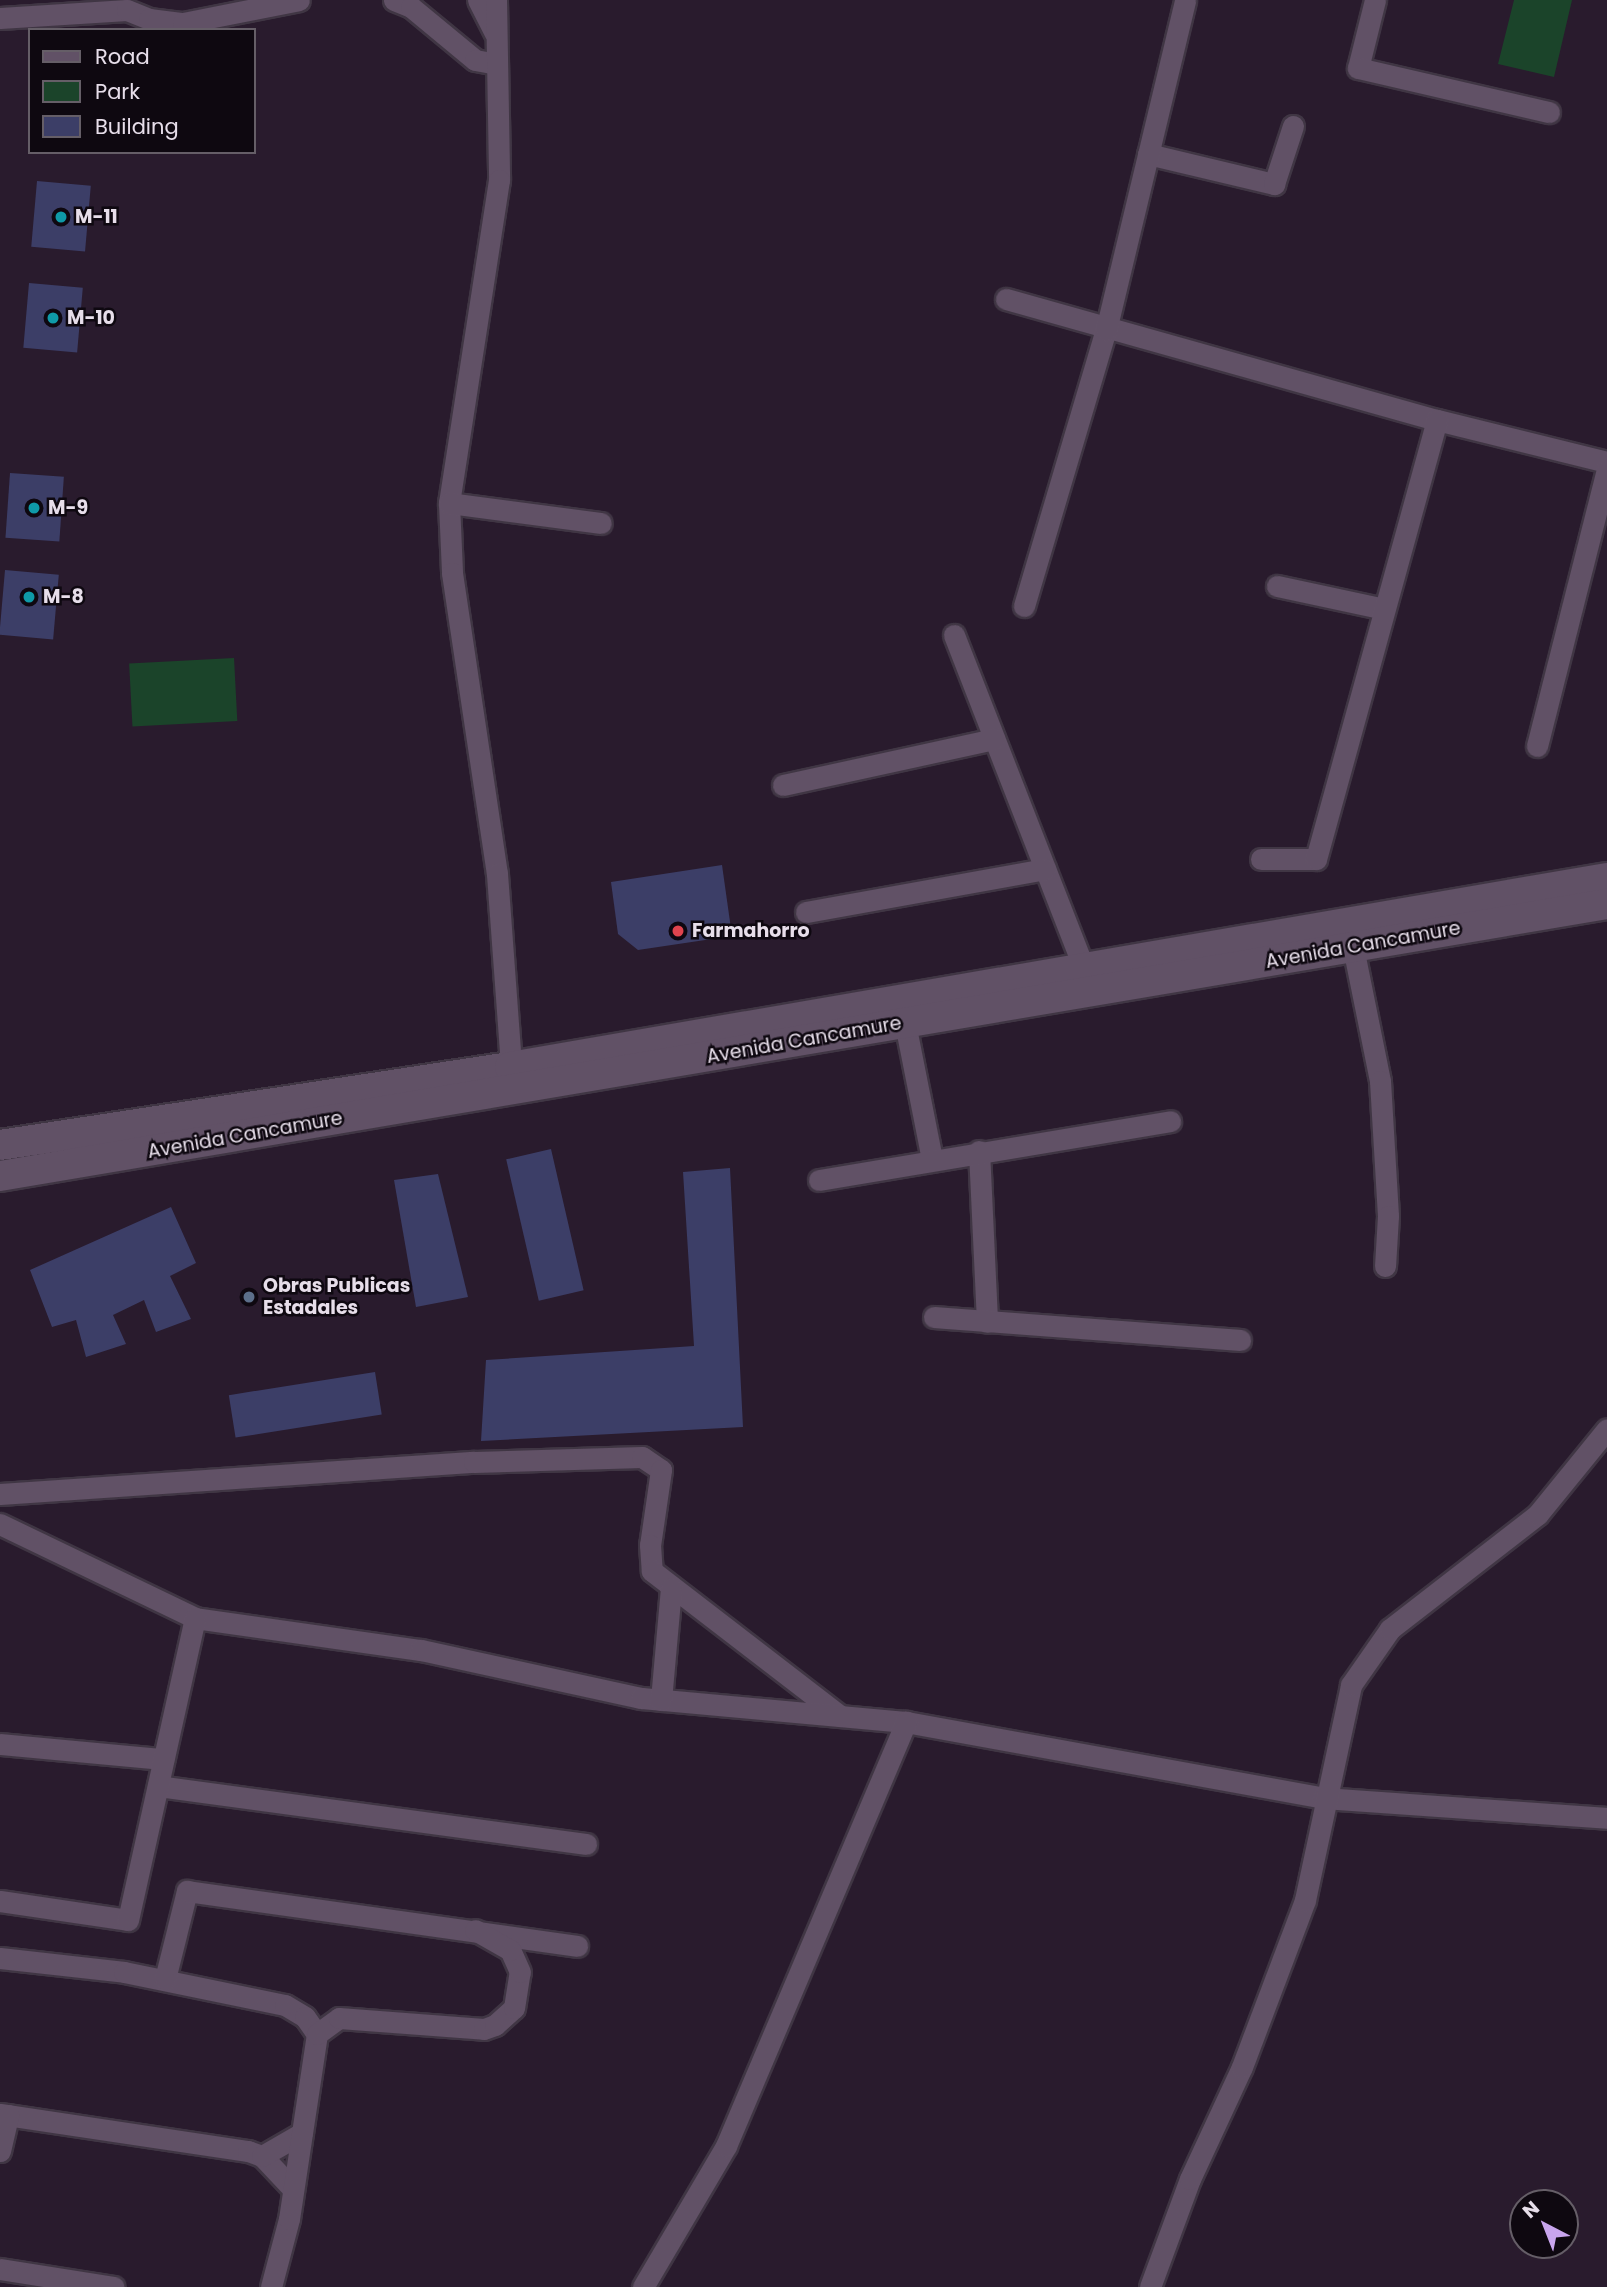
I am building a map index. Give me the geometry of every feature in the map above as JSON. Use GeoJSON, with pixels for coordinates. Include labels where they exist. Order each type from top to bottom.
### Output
{"type":"FeatureCollection","features":[{"type":"Feature","properties":{"kind":"main road","name":"Avenida Cancamure"},"geometry":{"type":"LineString","coordinates":[[0,1176],[1084,968],[1607,878]]}},
{"type":"Feature","properties":{"kind":"main road","name":"Avenida Cancamure"},"geometry":{"type":"LineString","coordinates":[[0,1145],[905,1023],[1607,904]]}},
{"type":"Feature","properties":{"kind":"street"},"geometry":{"type":"LineString","coordinates":[[0,18],[129,5],[149,19],[183,23],[299,0]]}},
{"type":"Feature","properties":{"kind":"street"},"geometry":{"type":"LineString","coordinates":[[394,0],[411,7],[475,60],[498,64]]}},
{"type":"Feature","properties":{"kind":"street"},"geometry":{"type":"LineString","coordinates":[[478,0],[495,33]]}},
{"type":"Feature","properties":{"kind":"street"},"geometry":{"type":"LineString","coordinates":[[496,0],[499,180],[449,503],[453,573],[497,874],[511,1078]]}},
{"type":"Feature","properties":{"kind":"street"},"geometry":{"type":"LineString","coordinates":[[1024,606],[1106,330],[1185,0]]}},
{"type":"Feature","properties":{"kind":"street"},"geometry":{"type":"LineString","coordinates":[[1375,0],[1358,68],[1549,112]]}},
{"type":"Feature","properties":{"kind":"street"},"geometry":{"type":"LineString","coordinates":[[1148,154],[1274,184],[1293,127]]}},
{"type":"Feature","properties":{"kind":"street"},"geometry":{"type":"LineString","coordinates":[[1006,299],[1106,330],[1437,420],[1607,462]]}},
{"type":"Feature","properties":{"kind":"street"},"geometry":{"type":"LineString","coordinates":[[1261,859],[1316,859],[1437,420]]}},
{"type":"Feature","properties":{"kind":"street"},"geometry":{"type":"LineString","coordinates":[[1537,746],[1607,470]]}},
{"type":"Feature","properties":{"kind":"street"},"geometry":{"type":"LineString","coordinates":[[449,503],[601,523]]}},
{"type":"Feature","properties":{"kind":"street"},"geometry":{"type":"LineString","coordinates":[[1277,586],[1384,610]]}},
{"type":"Feature","properties":{"kind":"street"},"geometry":{"type":"LineString","coordinates":[[954,635],[1084,968]]}},
{"type":"Feature","properties":{"kind":"street"},"geometry":{"type":"LineString","coordinates":[[783,785],[994,739]]}},
{"type":"Feature","properties":{"kind":"street"},"geometry":{"type":"LineString","coordinates":[[806,912],[1045,869]]}},
{"type":"Feature","properties":{"kind":"street"},"geometry":{"type":"LineString","coordinates":[[1353,947],[1380,1082],[1388,1216],[1385,1266]]}},
{"type":"Feature","properties":{"kind":"street"},"geometry":{"type":"LineString","coordinates":[[905,1023],[932,1160]]}},
{"type":"Feature","properties":{"kind":"street"},"geometry":{"type":"LineString","coordinates":[[819,1180],[1170,1121]]}},
{"type":"Feature","properties":{"kind":"street"},"geometry":{"type":"LineString","coordinates":[[979,1152],[987,1322]]}},
{"type":"Feature","properties":{"kind":"street"},"geometry":{"type":"LineString","coordinates":[[934,1317],[1240,1340]]}},
{"type":"Feature","properties":{"kind":"street"},"geometry":{"type":"LineString","coordinates":[[1150,2287],[1305,1900],[1323,1798],[1351,1685],[1390,1629],[1538,1514],[1607,1429]]}},
{"type":"Feature","properties":{"kind":"street"},"geometry":{"type":"LineString","coordinates":[[0,1494],[474,1462],[642,1457],[661,1471],[649,1562],[671,1588],[839,1716]]}},
{"type":"Feature","properties":{"kind":"street"},"geometry":{"type":"LineString","coordinates":[[0,1524],[195,1618],[421,1650],[661,1700],[906,1722],[1323,1798],[1607,1818]]}},
{"type":"Feature","properties":{"kind":"street"},"geometry":{"type":"LineString","coordinates":[[661,1700],[671,1588]]}},
{"type":"Feature","properties":{"kind":"street"},"geometry":{"type":"LineString","coordinates":[[0,1901],[128,1920],[195,1618]]}},
{"type":"Feature","properties":{"kind":"street"},"geometry":{"type":"LineString","coordinates":[[643,2287],[726,2146],[906,1722]]}},
{"type":"Feature","properties":{"kind":"street"},"geometry":{"type":"LineString","coordinates":[[0,1744],[163,1759]]}},
{"type":"Feature","properties":{"kind":"street"},"geometry":{"type":"LineString","coordinates":[[158,1786],[586,1844]]}},
{"type":"Feature","properties":{"kind":"street"},"geometry":{"type":"LineString","coordinates":[[164,1979],[187,1891],[577,1946]]}},
{"type":"Feature","properties":{"kind":"street"},"geometry":{"type":"LineString","coordinates":[[317,2034],[339,2018],[484,2029],[495,2025],[513,2008],[520,1972],[510,1950],[475,1930]]}},
{"type":"Feature","properties":{"kind":"street"},"geometry":{"type":"LineString","coordinates":[[0,1958],[164,1979],[285,2006],[305,2017],[317,2034],[293,2189],[271,2287]]}},
{"type":"Feature","properties":{"kind":"street"},"geometry":{"type":"LineString","coordinates":[[0,2151],[4,2114],[262,2156],[293,2189]]}},
{"type":"Feature","properties":{"kind":"street"},"geometry":{"type":"LineString","coordinates":[[262,2156],[302,2133]]}},
{"type":"Feature","properties":{"kind":"street"},"geometry":{"type":"LineString","coordinates":[[0,2269],[114,2287]]}},
{"type":"Feature","properties":{"kind":"green space"},"geometry":{"type":"Polygon","coordinates":[[[1514,0],[1572,0],[1554,77],[1498,64],[1514,0]]]}},
{"type":"Feature","properties":{"kind":"green space"},"geometry":{"type":"Polygon","coordinates":[[[234,658],[237,721],[132,726],[129,663],[234,658]]]}},
{"type":"Feature","properties":{"kind":"building","name":"M-11"},"geometry":{"type":"Polygon","coordinates":[[[37,181],[91,186],[85,251],[31,247],[37,181]]]}},
{"type":"Feature","properties":{"kind":"building","name":"M-10"},"geometry":{"type":"Polygon","coordinates":[[[29,283],[83,288],[77,352],[23,348],[29,283]]]}},
{"type":"Feature","properties":{"kind":"building","name":"M-9"},"geometry":{"type":"Polygon","coordinates":[[[10,473],[64,477],[59,542],[5,538],[10,473]]]}},
{"type":"Feature","properties":{"kind":"building","name":"M-8"},"geometry":{"type":"Polygon","coordinates":[[[5,570],[59,575],[53,639],[0,635],[5,570]]]}},
{"type":"Feature","properties":{"kind":"building","name":"Farmahorro"},"geometry":{"type":"Polygon","coordinates":[[[722,865],[732,936],[638,950],[618,934],[611,882],[722,865]]]}},
{"type":"Feature","properties":{"kind":"building"},"geometry":{"type":"Polygon","coordinates":[[[551,1149],[584,1290],[539,1301],[506,1159],[551,1149]]]}},
{"type":"Feature","properties":{"kind":"building"},"geometry":{"type":"Polygon","coordinates":[[[730,1168],[743,1427],[481,1441],[486,1360],[694,1346],[683,1172],[730,1168]]]}},
{"type":"Feature","properties":{"kind":"building"},"geometry":{"type":"Polygon","coordinates":[[[438,1174],[468,1297],[416,1307],[394,1180],[438,1174]]]}},
{"type":"Feature","properties":{"kind":"building"},"geometry":{"type":"Polygon","coordinates":[[[171,1207],[196,1263],[170,1276],[191,1319],[156,1332],[144,1300],[113,1315],[126,1344],[86,1357],[76,1320],[52,1327],[30,1270],[171,1207]]]}},
{"type":"Feature","properties":{"kind":"building"},"geometry":{"type":"Polygon","coordinates":[[[375,1372],[382,1414],[236,1438],[229,1395],[375,1372]]]}},
{"type":"Feature","properties":{"kind":"place","name":"M-11"},"geometry":{"type":"Point","coordinates":[61,217]}},
{"type":"Feature","properties":{"kind":"place","name":"M-10"},"geometry":{"type":"Point","coordinates":[53,318]}},
{"type":"Feature","properties":{"kind":"place","name":"M-9"},"geometry":{"type":"Point","coordinates":[34,508]}},
{"type":"Feature","properties":{"kind":"place","name":"M-8"},"geometry":{"type":"Point","coordinates":[29,597]}},
{"type":"Feature","properties":{"kind":"place","name":"Farmahorro"},"geometry":{"type":"Point","coordinates":[678,931]}},
{"type":"Feature","properties":{"kind":"place","name":"Obras Publicas Estadales"},"geometry":{"type":"Point","coordinates":[249,1297]}}]}
